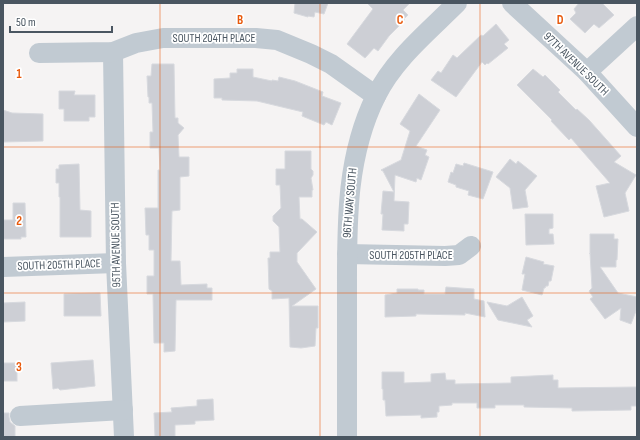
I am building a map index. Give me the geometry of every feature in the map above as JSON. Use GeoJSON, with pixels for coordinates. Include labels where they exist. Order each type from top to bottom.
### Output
{"type":"FeatureCollection","features":[{"type":"Feature","properties":{"kind":"street","name":"96TH WAY SOUTH"},"geometry":{"type":"LineString","coordinates":[[347,437],[347,213],[350,184],[356,152],[376,96],[404,56],[457,3]]}},
{"type":"Feature","properties":{"kind":"street","name":"97TH AVENUE SOUTH"},"geometry":{"type":"LineString","coordinates":[[512,3],[587,72],[637,127]]}},
{"type":"Feature","properties":{"kind":"street"},"geometry":{"type":"LineString","coordinates":[[587,72],[637,26]]}},
{"type":"Feature","properties":{"kind":"street","name":"SOUTH 204TH PLACE"},"geometry":{"type":"LineString","coordinates":[[39,53],[114,52],[136,43],[163,38],[256,38],[277,40],[294,46],[331,64],[376,96]]}},
{"type":"Feature","properties":{"kind":"street","name":"95TH AVENUE SOUTH"},"geometry":{"type":"LineString","coordinates":[[114,52],[116,263],[124,437]]}},
{"type":"Feature","properties":{"kind":"street","name":"SOUTH 205TH PLACE"},"geometry":{"type":"LineString","coordinates":[[347,254],[444,256],[459,255],[471,246]]}},
{"type":"Feature","properties":{"kind":"street","name":"SOUTH 205TH PLACE"},"geometry":{"type":"LineString","coordinates":[[3,267],[116,263]]}},
{"type":"Feature","properties":{"kind":"street"},"geometry":{"type":"LineString","coordinates":[[20,416],[123,410]]}},
{"type":"Feature","properties":{"kind":"building"},"geometry":{"type":"Polygon","coordinates":[[[295,3],[328,3],[324,14],[315,12],[314,17],[308,17],[294,13],[295,3]]]}},
{"type":"Feature","properties":{"kind":"building"},"geometry":{"type":"Polygon","coordinates":[[[367,3],[410,3],[403,10],[408,15],[404,19],[405,20],[389,36],[378,51],[374,48],[365,58],[347,44],[373,9],[367,3]]]}},
{"type":"Feature","properties":{"kind":"building"},"geometry":{"type":"Polygon","coordinates":[[[579,3],[602,3],[614,15],[599,28],[594,24],[585,33],[570,19],[576,13],[574,9],[579,3]]]}},
{"type":"Feature","properties":{"kind":"building"},"geometry":{"type":"Polygon","coordinates":[[[496,24],[509,40],[504,44],[508,48],[488,64],[487,63],[485,65],[482,62],[456,97],[431,80],[438,71],[441,73],[453,55],[457,58],[481,35],[483,36],[496,24]]]}},
{"type":"Feature","properties":{"kind":"building"},"geometry":{"type":"Polygon","coordinates":[[[152,64],[174,64],[175,118],[178,118],[178,123],[184,128],[178,135],[179,157],[189,157],[189,176],[180,177],[180,210],[172,211],[171,261],[180,261],[181,285],[207,284],[207,288],[212,288],[212,300],[176,300],[175,351],[164,352],[164,343],[154,343],[153,294],[147,294],[147,276],[154,276],[154,250],[149,250],[149,235],[146,235],[145,208],[158,208],[158,170],[160,170],[159,148],[150,148],[150,132],[153,132],[152,103],[149,103],[147,76],[151,76],[152,64]]]}},
{"type":"Feature","properties":{"kind":"building"},"geometry":{"type":"Polygon","coordinates":[[[237,69],[253,69],[253,77],[278,81],[279,77],[295,81],[323,92],[322,96],[341,103],[332,125],[326,122],[324,125],[302,116],[303,112],[257,101],[222,100],[222,98],[214,98],[214,79],[230,78],[230,73],[237,73],[237,69]]]}},
{"type":"Feature","properties":{"kind":"building"},"geometry":{"type":"Polygon","coordinates":[[[533,69],[543,77],[545,75],[560,90],[558,92],[576,110],[577,109],[589,120],[621,156],[614,162],[636,175],[625,193],[629,211],[604,217],[596,186],[610,183],[571,138],[569,140],[551,121],[552,120],[517,85],[533,69]]]}},
{"type":"Feature","properties":{"kind":"building"},"geometry":{"type":"Polygon","coordinates":[[[59,91],[75,91],[74,95],[95,95],[95,117],[89,117],[89,121],[64,121],[64,109],[59,109],[59,91]]]}},
{"type":"Feature","properties":{"kind":"building"},"geometry":{"type":"Polygon","coordinates":[[[419,94],[440,110],[416,146],[427,150],[425,155],[429,157],[421,180],[417,178],[416,182],[395,175],[394,201],[409,202],[408,224],[404,224],[404,231],[382,230],[383,214],[381,214],[383,191],[394,192],[383,171],[381,170],[401,160],[410,131],[400,124],[419,94]]]}},
{"type":"Feature","properties":{"kind":"building"},"geometry":{"type":"Polygon","coordinates":[[[3,110],[12,113],[43,114],[43,141],[3,142],[3,110]]]}},
{"type":"Feature","properties":{"kind":"building"},"geometry":{"type":"Polygon","coordinates":[[[285,151],[311,151],[311,169],[313,171],[311,178],[313,190],[312,197],[299,197],[300,219],[302,219],[317,232],[297,253],[297,262],[316,289],[292,306],[318,306],[318,328],[316,328],[315,346],[301,348],[290,347],[289,298],[272,299],[272,291],[269,289],[268,258],[270,258],[270,252],[280,252],[279,227],[273,221],[273,216],[281,208],[280,185],[276,185],[276,169],[285,169],[285,151]]]}},
{"type":"Feature","properties":{"kind":"building"},"geometry":{"type":"Polygon","coordinates":[[[510,159],[516,164],[518,161],[537,176],[525,190],[528,207],[513,209],[510,188],[496,177],[510,159]]]}},
{"type":"Feature","properties":{"kind":"building"},"geometry":{"type":"Polygon","coordinates":[[[464,163],[493,172],[483,199],[468,195],[469,191],[456,187],[456,185],[448,182],[451,172],[453,173],[456,164],[463,166],[464,163]]]}},
{"type":"Feature","properties":{"kind":"building"},"geometry":{"type":"Polygon","coordinates":[[[79,164],[80,210],[91,211],[91,237],[60,237],[60,197],[59,183],[56,183],[56,169],[59,169],[59,165],[79,164]]]}},
{"type":"Feature","properties":{"kind":"building"},"geometry":{"type":"Polygon","coordinates":[[[13,203],[25,203],[26,237],[21,237],[21,239],[3,239],[3,220],[13,220],[13,203]]]}},
{"type":"Feature","properties":{"kind":"building"},"geometry":{"type":"Polygon","coordinates":[[[525,214],[553,214],[553,228],[549,229],[549,234],[553,234],[554,244],[526,245],[525,214]]]}},
{"type":"Feature","properties":{"kind":"building"},"geometry":{"type":"Polygon","coordinates":[[[590,234],[614,234],[614,239],[618,239],[616,267],[600,267],[618,293],[637,297],[636,311],[631,324],[620,320],[621,308],[605,319],[590,299],[593,297],[589,291],[592,288],[590,234]]]}},
{"type":"Feature","properties":{"kind":"building"},"geometry":{"type":"Polygon","coordinates":[[[526,257],[544,262],[543,264],[554,266],[551,281],[549,281],[548,286],[544,288],[542,295],[522,290],[525,274],[522,274],[526,257]]]}},
{"type":"Feature","properties":{"kind":"building"},"geometry":{"type":"Polygon","coordinates":[[[446,287],[474,289],[474,299],[484,301],[485,317],[465,313],[465,315],[416,314],[416,316],[385,317],[385,295],[397,293],[397,289],[424,290],[424,294],[445,294],[446,287]]]}},
{"type":"Feature","properties":{"kind":"building"},"geometry":{"type":"Polygon","coordinates":[[[100,293],[101,316],[64,316],[64,294],[100,293]]]}},
{"type":"Feature","properties":{"kind":"building"},"geometry":{"type":"Polygon","coordinates":[[[522,297],[533,316],[527,320],[532,327],[498,320],[487,302],[507,306],[522,297]]]}},
{"type":"Feature","properties":{"kind":"building"},"geometry":{"type":"Polygon","coordinates":[[[25,302],[25,321],[3,322],[3,303],[25,302]]]}},
{"type":"Feature","properties":{"kind":"building"},"geometry":{"type":"Polygon","coordinates":[[[93,360],[95,386],[60,390],[58,388],[53,389],[51,363],[93,360]]]}},
{"type":"Feature","properties":{"kind":"building"},"geometry":{"type":"Polygon","coordinates":[[[3,363],[17,363],[17,381],[3,381],[3,363]]]}},
{"type":"Feature","properties":{"kind":"building"},"geometry":{"type":"Polygon","coordinates":[[[382,372],[404,372],[404,383],[431,382],[431,374],[445,373],[446,380],[455,380],[455,384],[511,383],[511,377],[553,375],[553,380],[558,380],[558,388],[637,387],[637,406],[631,406],[631,410],[572,411],[572,408],[524,407],[524,405],[495,405],[495,408],[477,408],[477,403],[452,403],[452,405],[439,406],[437,417],[421,418],[421,415],[386,416],[385,400],[383,400],[382,389],[382,372]]]}},
{"type":"Feature","properties":{"kind":"building"},"geometry":{"type":"Polygon","coordinates":[[[213,399],[214,420],[195,421],[195,424],[175,425],[175,437],[155,437],[154,413],[172,412],[171,408],[197,406],[197,400],[213,399]]]}},
{"type":"Feature","properties":{"kind":"building"},"geometry":{"type":"Polygon","coordinates":[[[3,413],[9,413],[10,422],[15,426],[15,437],[3,437],[3,413]]]}}]}
